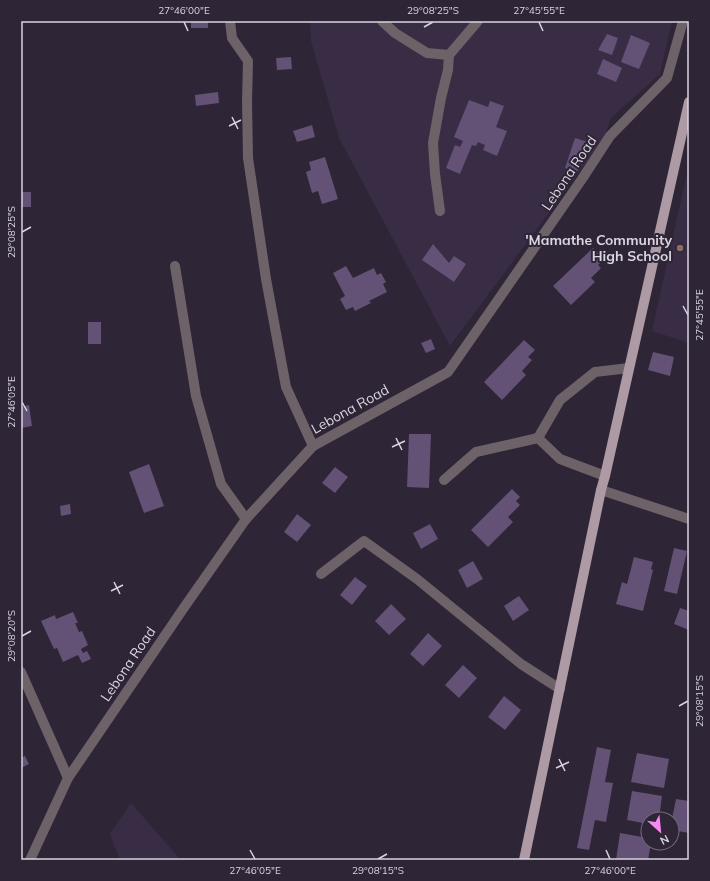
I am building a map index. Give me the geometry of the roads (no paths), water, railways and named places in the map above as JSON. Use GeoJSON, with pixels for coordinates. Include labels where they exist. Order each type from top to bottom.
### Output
{"type":"FeatureCollection","features":[{"type":"Feature","properties":{"kind":"main road"},"geometry":{"type":"LineString","coordinates":[[524,860],[601,490],[689,102]]}},
{"type":"Feature","properties":{"kind":"street"},"geometry":{"type":"LineString","coordinates":[[230,21],[232,38],[248,61],[248,158],[266,279],[286,387],[313,446]]}},
{"type":"Feature","properties":{"kind":"street"},"geometry":{"type":"LineString","coordinates":[[382,21],[395,33],[427,53],[449,55]]}},
{"type":"Feature","properties":{"kind":"street"},"geometry":{"type":"LineString","coordinates":[[440,211],[433,143],[441,98],[448,70],[449,55],[478,21]]}},
{"type":"Feature","properties":{"kind":"street","name":"Lebona Road"},"geometry":{"type":"LineString","coordinates":[[30,860],[68,778],[246,519],[313,446],[448,372],[582,179],[610,136],[667,78],[683,21]]}},
{"type":"Feature","properties":{"kind":"street"},"geometry":{"type":"LineString","coordinates":[[175,266],[196,396],[221,484],[246,519]]}},
{"type":"Feature","properties":{"kind":"street"},"geometry":{"type":"LineString","coordinates":[[444,480],[476,452],[538,438],[560,400],[595,372],[629,368]]}},
{"type":"Feature","properties":{"kind":"street"},"geometry":{"type":"LineString","coordinates":[[538,438],[560,459],[605,476]]}},
{"type":"Feature","properties":{"kind":"street"},"geometry":{"type":"LineString","coordinates":[[601,490],[689,519]]}},
{"type":"Feature","properties":{"kind":"street"},"geometry":{"type":"LineString","coordinates":[[321,574],[364,541],[417,579],[521,664],[560,689]]}},
{"type":"Feature","properties":{"kind":"street"},"geometry":{"type":"LineString","coordinates":[[21,672],[68,778]]}},
{"type":"Feature","properties":{"kind":"place","name":"'Mamathe Community High School"},"geometry":{"type":"Point","coordinates":[680,248]}}]}
